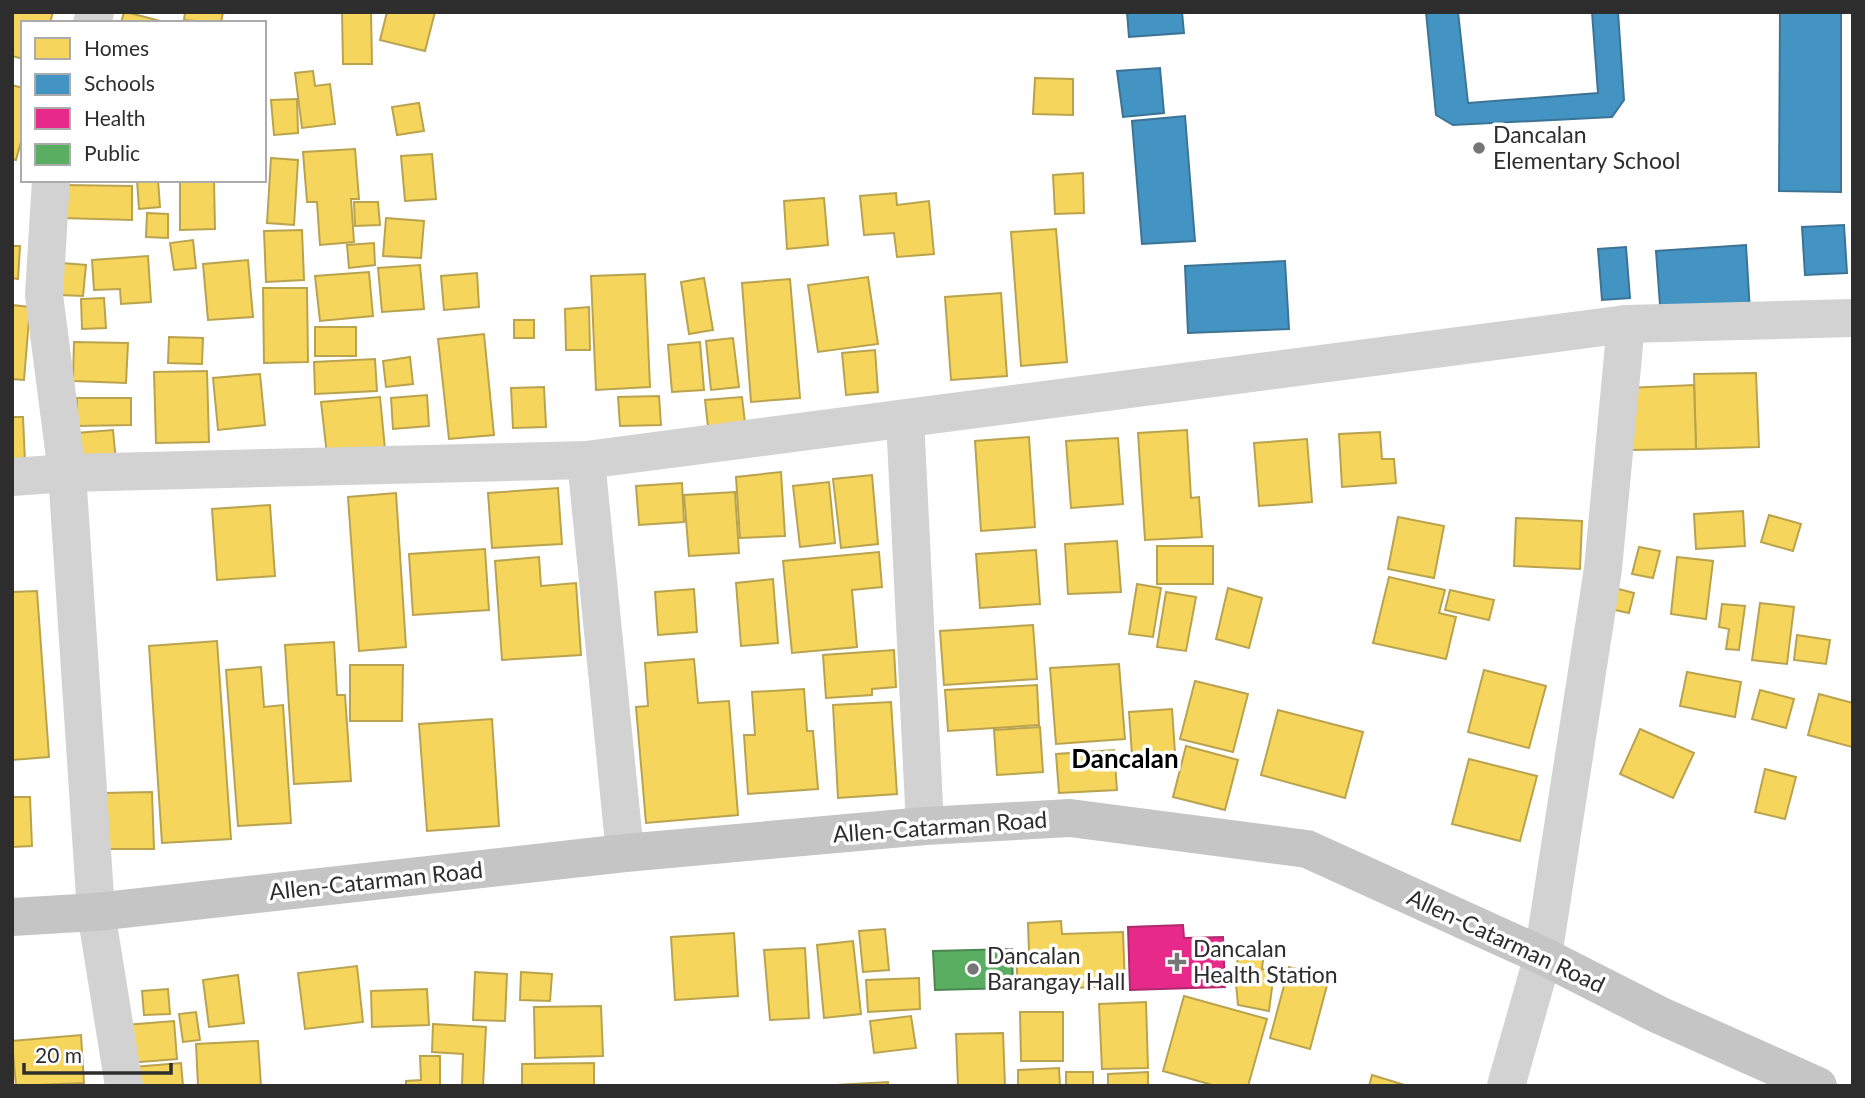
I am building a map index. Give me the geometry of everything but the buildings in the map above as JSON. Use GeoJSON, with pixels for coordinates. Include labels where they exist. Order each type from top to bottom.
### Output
{"type":"FeatureCollection","features":[{"type":"Feature","properties":{"kind":"main road","name":"Allen-Catarman Road"},"geometry":{"type":"LineString","coordinates":[[12,917],[96,912],[625,853],[925,826],[1070,818],[1307,849],[1543,956],[1659,1015],[1818,1086]]}},
{"type":"Feature","properties":{"kind":"street"},"geometry":{"type":"LineString","coordinates":[[51,182],[44,295],[67,473],[96,912],[124,1086]]}},
{"type":"Feature","properties":{"kind":"street"},"geometry":{"type":"LineString","coordinates":[[12,478],[67,473],[586,460],[1626,324],[1853,318]]}},
{"type":"Feature","properties":{"kind":"street"},"geometry":{"type":"LineString","coordinates":[[1506,1086],[1543,956],[1603,569],[1626,324]]}},
{"type":"Feature","properties":{"kind":"street"},"geometry":{"type":"LineString","coordinates":[[905,419],[925,826]]}},
{"type":"Feature","properties":{"kind":"street"},"geometry":{"type":"LineString","coordinates":[[586,460],[625,853]]}},
{"type":"Feature","properties":{"kind":"place","name":"Dancalan Elementary School"},"geometry":{"type":"Point","coordinates":[1479,148]}},
{"type":"Feature","properties":{"kind":"place","name":"Dancalan Health Station"},"geometry":{"type":"Point","coordinates":[1177,962]}},
{"type":"Feature","properties":{"kind":"place","name":"Dancalan Barangay Hall"},"geometry":{"type":"Point","coordinates":[973,969]}},
{"type":"Feature","properties":{"kind":"district","name":"Dancalan"},"geometry":{"type":"Point","coordinates":[1125,759]}}]}
